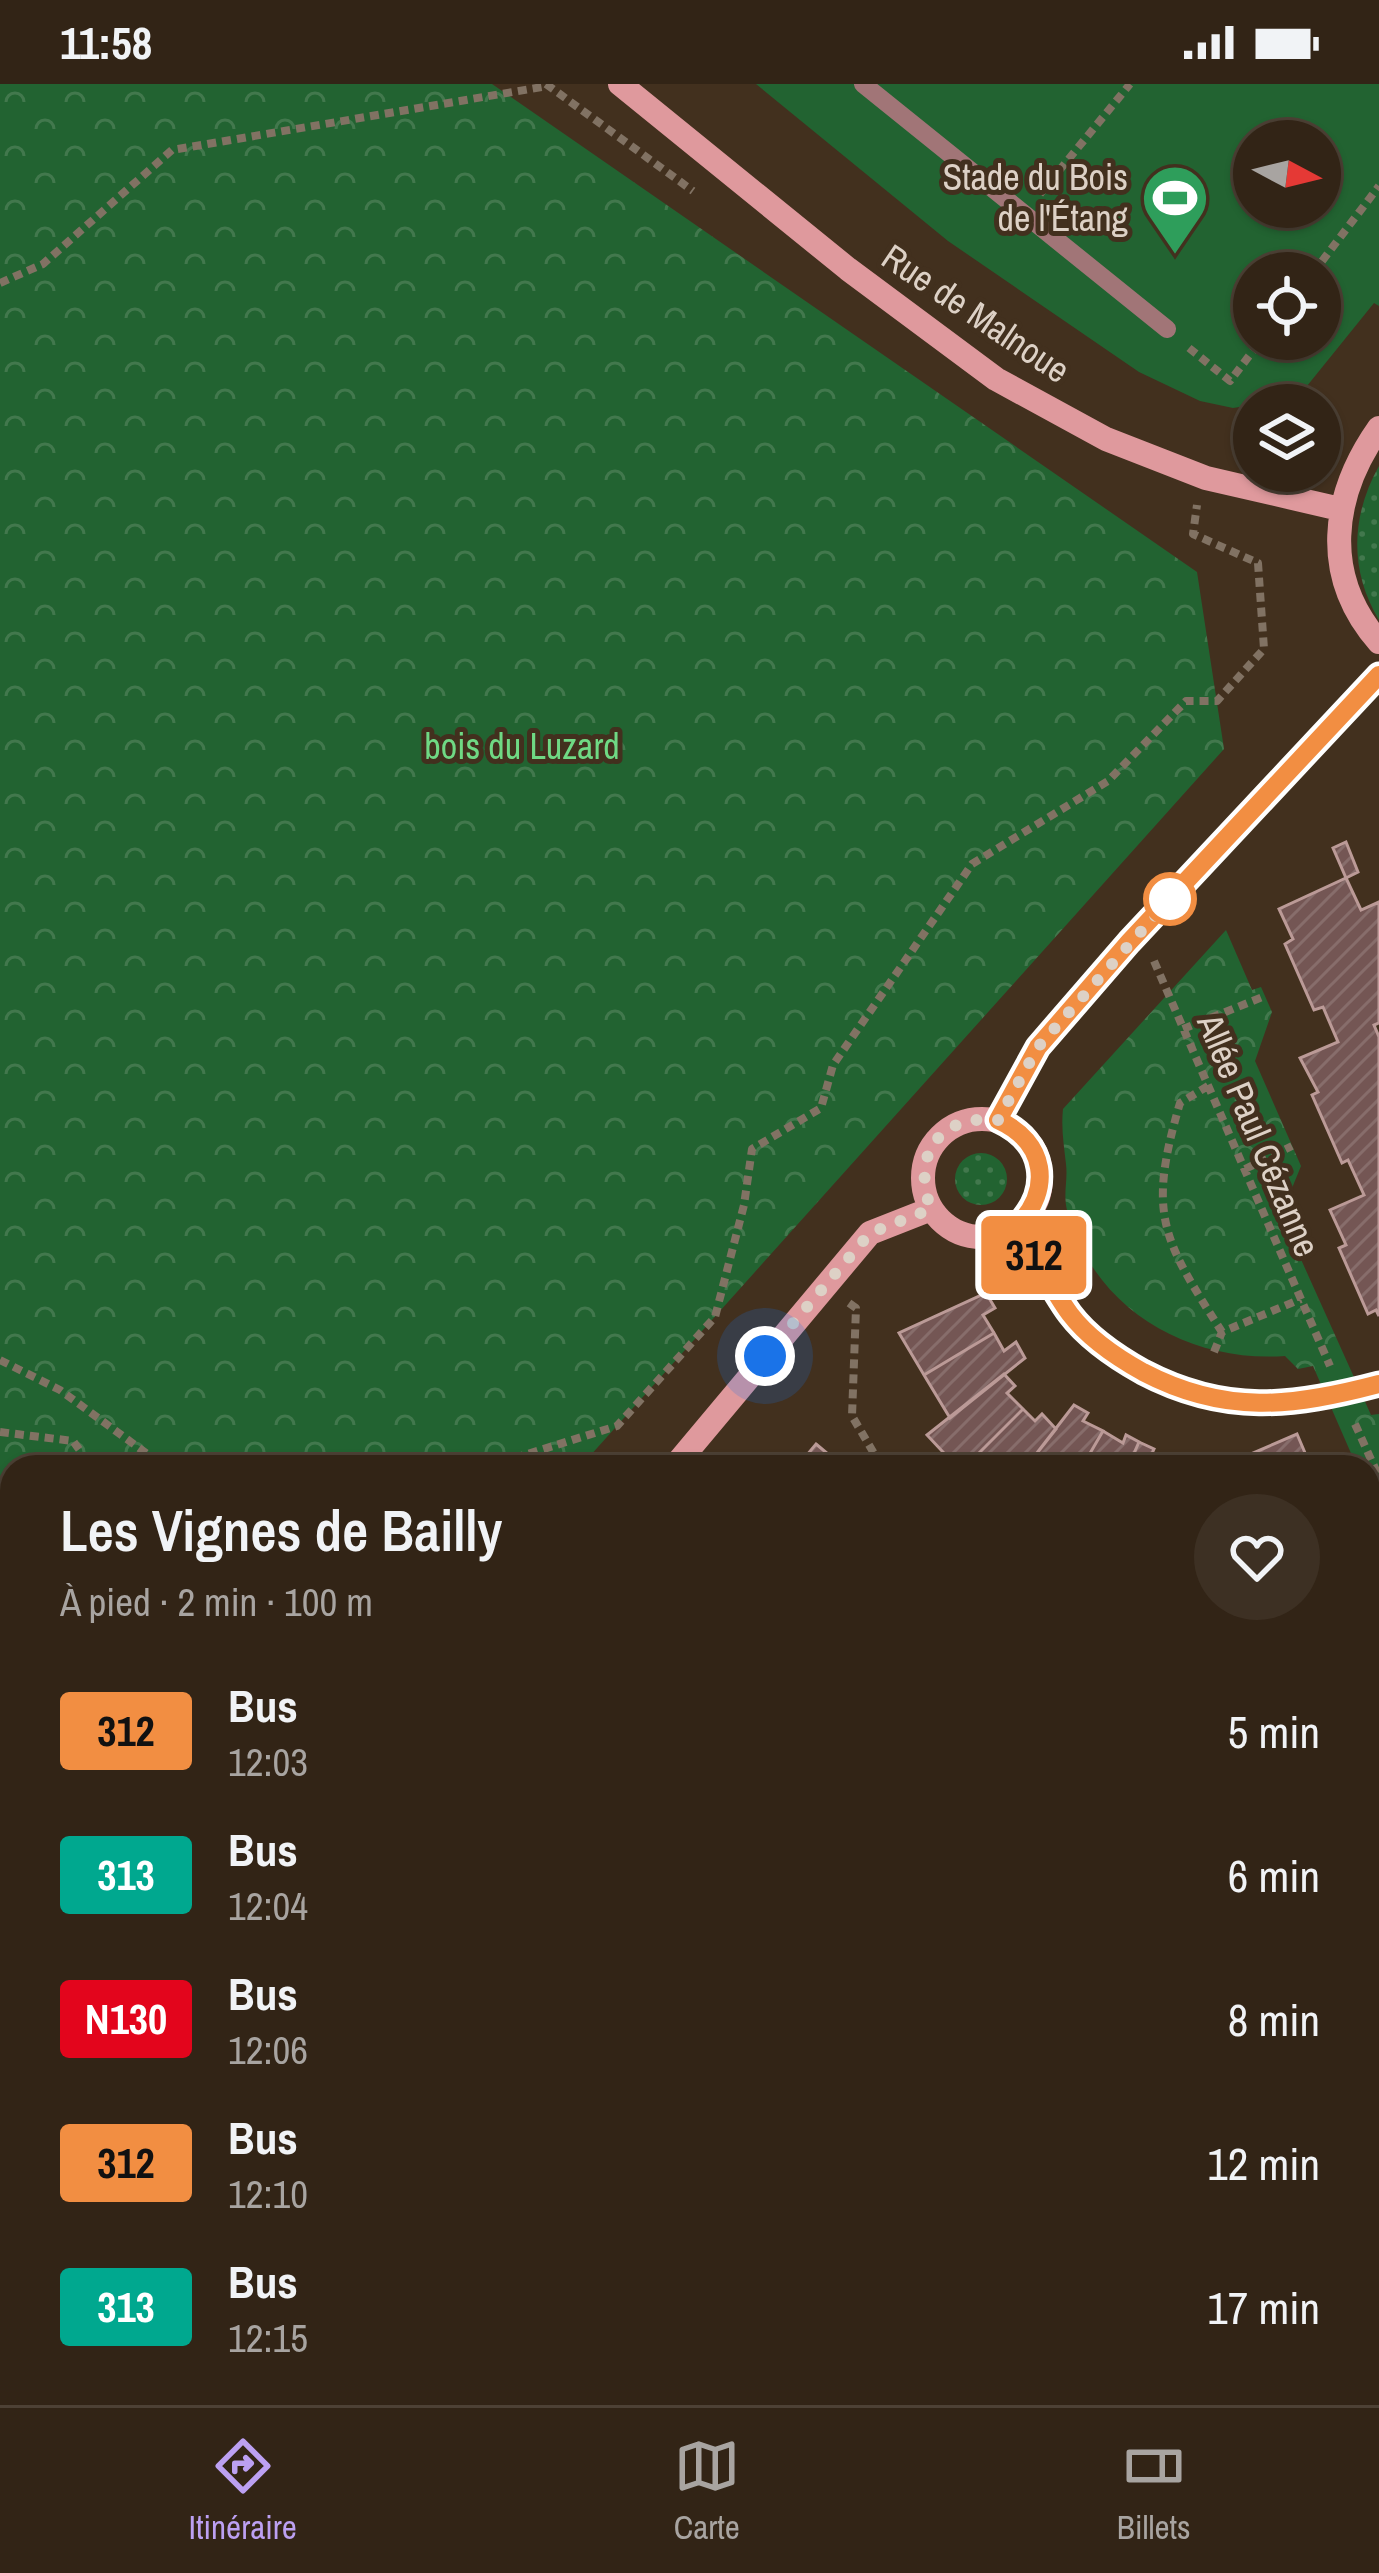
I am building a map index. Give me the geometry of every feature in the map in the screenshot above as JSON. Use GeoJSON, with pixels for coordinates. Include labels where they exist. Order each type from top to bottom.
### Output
{"type":"FeatureCollection","features":[{"type":"Feature","properties":{"kind":"street","name":"Rue de Malnoue"},"geometry":{"type":"LineString","coordinates":[[620,84],[848,269],[996,379],[1106,440],[1206,478],[1340,509]]}},
{"type":"Feature","properties":{"kind":"street"},"geometry":{"type":"LineString","coordinates":[[1379,428],[1355,461],[1340,509],[1339,547],[1347,589],[1379,642]]}},
{"type":"Feature","properties":{"kind":"street"},"geometry":{"type":"LineString","coordinates":[[998,1120],[1038,1047],[1129,942],[1379,675]]}},
{"type":"Feature","properties":{"kind":"street"},"geometry":{"type":"LineString","coordinates":[[998,1120],[1029,1141],[1042,1176],[1039,1195],[1017,1226],[980,1237],[961,1234],[931,1209],[923,1169],[929,1150],[958,1123],[998,1120]]}},
{"type":"Feature","properties":{"kind":"street"},"geometry":{"type":"LineString","coordinates":[[684,1455],[870,1233],[931,1209]]}},
{"type":"Feature","properties":{"kind":"street"},"geometry":{"type":"LineString","coordinates":[[1017,1226],[1071,1316],[1099,1344],[1172,1387],[1250,1405],[1293,1402],[1379,1384]]}},
{"type":"Feature","properties":{"kind":"lane"},"geometry":{"type":"LineString","coordinates":[[863,84],[1167,329]]}},
{"type":"Feature","properties":{"kind":"path"},"geometry":{"type":"LineString","coordinates":[[1024,214],[1127,85]]}},
{"type":"Feature","properties":{"kind":"path"},"geometry":{"type":"LineString","coordinates":[[0,283],[43,264],[172,150],[548,86]]}},
{"type":"Feature","properties":{"kind":"path"},"geometry":{"type":"LineString","coordinates":[[1329,252],[1378,190]]}},
{"type":"Feature","properties":{"kind":"path"},"geometry":{"type":"LineString","coordinates":[[1167,329],[1230,381],[1246,360]]}},
{"type":"Feature","properties":{"kind":"path"},"geometry":{"type":"LineString","coordinates":[[524,1455],[617,1426],[715,1317],[752,1149],[821,1108],[832,1065],[972,864],[1108,781],[1186,701],[1217,701],[1264,649],[1258,562],[1193,533],[1197,504]]}},
{"type":"Feature","properties":{"kind":"path","name":"Allée Paul Cézanne"},"geometry":{"type":"LineString","coordinates":[[1168,992],[1300,1299],[1222,1332]]}},
{"type":"Feature","properties":{"kind":"path"},"geometry":{"type":"LineString","coordinates":[[1184,1029],[1265,996]]}},
{"type":"Feature","properties":{"kind":"path"},"geometry":{"type":"LineString","coordinates":[[1208,1086],[1180,1103],[1166,1152],[1164,1226],[1180,1266],[1222,1332],[1214,1352]]}},
{"type":"Feature","properties":{"kind":"path"},"geometry":{"type":"LineString","coordinates":[[1245,1169],[1292,1146]]}},
{"type":"Feature","properties":{"kind":"path"},"geometry":{"type":"LineString","coordinates":[[826,1282],[856,1308],[852,1416],[875,1455]]}},
{"type":"Feature","properties":{"kind":"path"},"geometry":{"type":"LineString","coordinates":[[0,1360],[60,1390],[149,1455]]}},
{"type":"Feature","properties":{"kind":"path"},"geometry":{"type":"LineString","coordinates":[[1357,1429],[1369,1455]]}},
{"type":"Feature","properties":{"kind":"path"},"geometry":{"type":"LineString","coordinates":[[0,1432],[73,1441],[83,1455]]}},
{"type":"Feature","properties":{"kind":"green space","name":"bois du Luzard"},"geometry":{"type":"Polygon","coordinates":[[[0,84],[492,84],[1197,572],[1224,749],[591,1455],[0,1455],[0,84]]]}},
{"type":"Feature","properties":{"kind":"green space","name":"Stade du Bois de l'Étang"},"geometry":{"type":"Polygon","coordinates":[[[756,84],[1379,84],[1379,306],[1374,303],[1341,344],[1341,252],[1233,252],[1233,360],[1328,360],[1309,384],[1233,384],[1233,408],[1200,401],[1139,372],[948,241],[756,84]]]}},
{"type":"Feature","properties":{"kind":"green space"},"geometry":{"type":"Polygon","coordinates":[[[1379,466],[1379,620],[1362,582],[1357,543],[1363,504],[1379,466]]]}},
{"type":"Feature","properties":{"kind":"green space"},"geometry":{"type":"Polygon","coordinates":[[[1226,930],[1252,990],[1261,987],[1272,1012],[1255,1061],[1301,1166],[1281,1215],[1371,1415],[1379,1414],[1379,1455],[1352,1455],[1313,1366],[1298,1369],[1285,1356],[1249,1356],[1180,1339],[1122,1301],[1098,1275],[1067,1210],[1063,1109],[1226,930]]]}},
{"type":"Feature","properties":{"kind":"green space"},"geometry":{"type":"Polygon","coordinates":[[[981,1153],[999,1161],[1007,1179],[999,1197],[981,1205],[963,1197],[955,1179],[963,1161],[981,1153]]]}},
{"type":"Feature","properties":{"kind":"building"},"geometry":{"type":"Polygon","coordinates":[[[1346,842],[1358,872],[1346,878],[1333,848],[1346,842]]]}},
{"type":"Feature","properties":{"kind":"building"},"geometry":{"type":"Polygon","coordinates":[[[1346,878],[1361,910],[1379,902],[1379,1023],[1374,1025],[1379,1037],[1379,1316],[1376,1310],[1368,1314],[1339,1248],[1346,1245],[1330,1210],[1364,1195],[1348,1160],[1342,1163],[1312,1095],[1318,1092],[1300,1058],[1338,1042],[1323,1007],[1314,1010],[1285,944],[1293,939],[1279,909],[1346,878]]]}},
{"type":"Feature","properties":{"kind":"building"},"geometry":{"type":"Polygon","coordinates":[[[986,1293],[995,1308],[983,1315],[994,1333],[924,1375],[899,1333],[986,1293]]]}},
{"type":"Feature","properties":{"kind":"building"},"geometry":{"type":"Polygon","coordinates":[[[994,1333],[1004,1351],[1016,1342],[1025,1358],[950,1418],[924,1375],[994,1333]]]}},
{"type":"Feature","properties":{"kind":"building"},"geometry":{"type":"Polygon","coordinates":[[[1004,1374],[1015,1386],[1007,1393],[1023,1409],[977,1455],[946,1455],[927,1435],[1004,1374]]]}},
{"type":"Feature","properties":{"kind":"building"},"geometry":{"type":"Polygon","coordinates":[[[1074,1405],[1088,1413],[1083,1421],[1103,1431],[1089,1455],[1035,1455],[1074,1405]]]}},
{"type":"Feature","properties":{"kind":"building"},"geometry":{"type":"Polygon","coordinates":[[[1023,1409],[1035,1421],[1042,1414],[1056,1429],[1035,1455],[977,1455],[1023,1409]]]}},
{"type":"Feature","properties":{"kind":"building"},"geometry":{"type":"Polygon","coordinates":[[[1103,1431],[1123,1443],[1126,1435],[1139,1442],[1133,1455],[1089,1455],[1103,1431]]]}},
{"type":"Feature","properties":{"kind":"building"},"geometry":{"type":"Polygon","coordinates":[[[1297,1434],[1306,1455],[1248,1455],[1297,1434]]]}},
{"type":"Feature","properties":{"kind":"building"},"geometry":{"type":"Polygon","coordinates":[[[1139,1442],[1154,1449],[1151,1455],[1133,1455],[1139,1442]]]}},
{"type":"Feature","properties":{"kind":"building"},"geometry":{"type":"Polygon","coordinates":[[[816,1444],[828,1454],[827,1455],[807,1455],[816,1444]]]}},
{"type":"Feature","properties":{"kind":"bus line","name":"312"},"geometry":{"type":"LineString","coordinates":[[1379,675],[1129,942],[1038,1047],[998,1120],[1029,1141],[1042,1176],[1039,1195],[1017,1226],[1071,1316],[1099,1344],[1172,1387],[1214,1400],[1250,1405],[1293,1402],[1379,1384]]}},
{"type":"Feature","properties":{"kind":"place","name":"Stade du Bois de l'Étang"},"geometry":{"type":"Point","coordinates":[1175,257]}},
{"type":"Feature","properties":{"kind":"route"},"geometry":{"type":"LineString","coordinates":[[765,1356],[870,1233],[931,1209],[923,1169],[941,1134],[978,1118],[998,1120],[1038,1047],[1170,899]]}}]}
